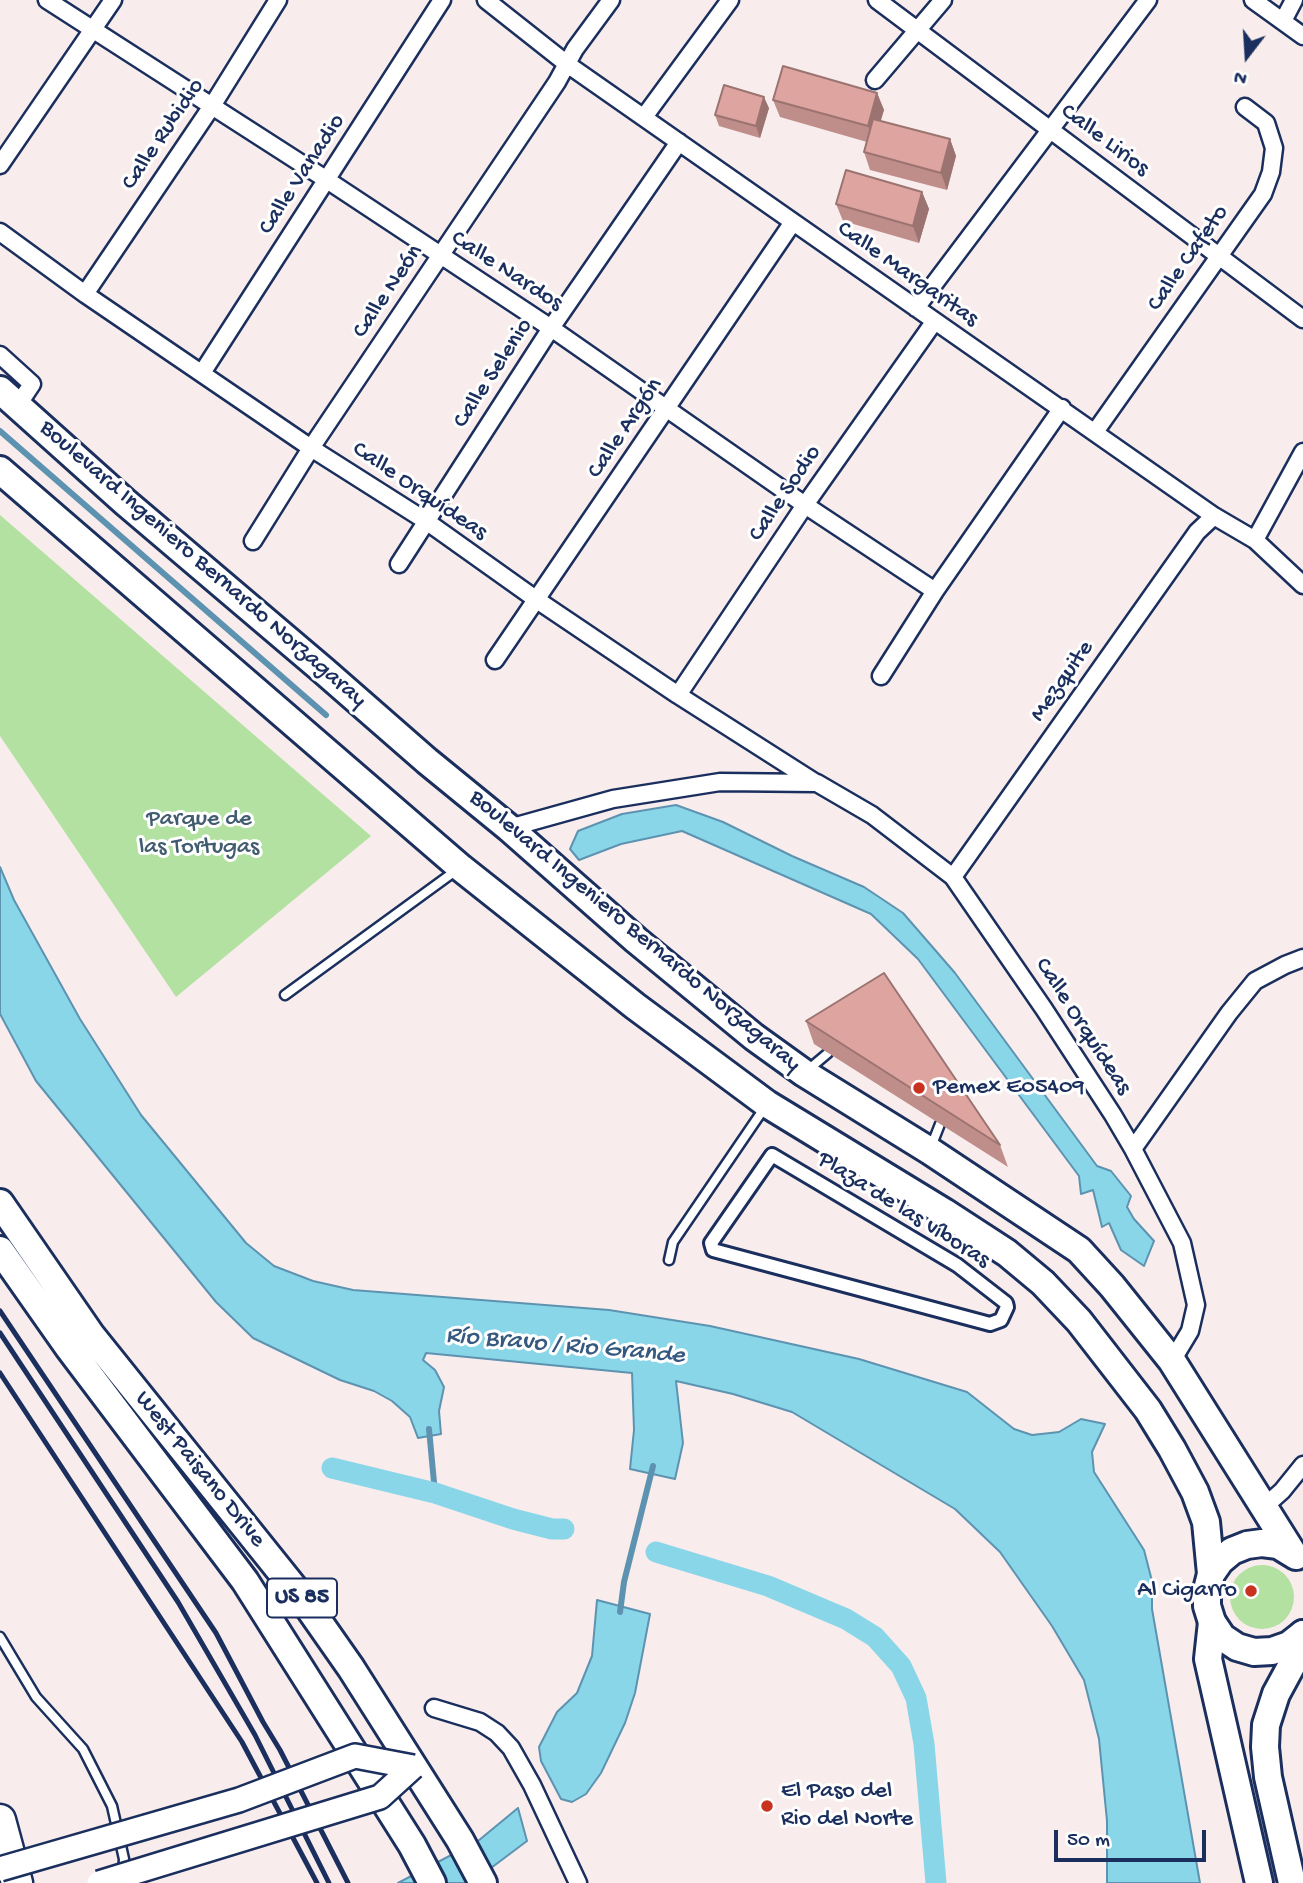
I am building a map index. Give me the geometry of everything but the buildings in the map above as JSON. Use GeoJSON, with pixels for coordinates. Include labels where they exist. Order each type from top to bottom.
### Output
{"type":"FeatureCollection","features":[{"type":"Feature","properties":{"kind":"highway"},"geometry":{"type":"LineString","coordinates":[[0,1819],[9,1872]]}},
{"type":"Feature","properties":{"kind":"main road","name":"Boulevard Ingeniero Bernardo Norzagaray"},"geometry":{"type":"LineString","coordinates":[[17,393],[125,502],[509,828],[647,949],[754,1037],[804,1073],[930,1151],[1079,1250],[1112,1286],[1172,1361],[1264,1507],[1299,1556]]}},
{"type":"Feature","properties":{"kind":"main road","name":"Boulevard Ingeniero Bernardo Norzagaray"},"geometry":{"type":"LineString","coordinates":[[0,470],[461,868],[683,1043],[766,1104],[1007,1253],[1043,1283],[1079,1321],[1148,1410],[1195,1492],[1206,1522],[1211,1574],[1207,1598],[1212,1622]]}},
{"type":"Feature","properties":{"kind":"main road"},"geometry":{"type":"LineString","coordinates":[[854,1156],[879,1120]]}},
{"type":"Feature","properties":{"kind":"main road","name":"West Paisano Drive"},"geometry":{"type":"LineString","coordinates":[[0,1203],[80,1341],[245,1581],[412,1845],[432,1883]]}},
{"type":"Feature","properties":{"kind":"main road","name":"West Paisano Drive"},"geometry":{"type":"LineString","coordinates":[[0,1250],[302,1598],[351,1668],[414,1767],[460,1840],[483,1883]]}},
{"type":"Feature","properties":{"kind":"main road"},"geometry":{"type":"LineString","coordinates":[[1211,1574],[1220,1561],[1232,1551],[1247,1545],[1278,1545],[1299,1556]]}},
{"type":"Feature","properties":{"kind":"main road"},"geometry":{"type":"LineString","coordinates":[[1212,1622],[1222,1637],[1237,1647],[1254,1652],[1272,1651],[1289,1645],[1303,1634]]}},
{"type":"Feature","properties":{"kind":"main road"},"geometry":{"type":"LineString","coordinates":[[1212,1622],[1208,1658],[1258,1883]]}},
{"type":"Feature","properties":{"kind":"main road"},"geometry":{"type":"LineString","coordinates":[[1295,1878],[1268,1777],[1265,1747],[1266,1725],[1276,1694],[1296,1659],[1303,1634]]}},
{"type":"Feature","properties":{"kind":"main road"},"geometry":{"type":"LineString","coordinates":[[9,1872],[239,1800],[355,1756],[414,1767]]}},
{"type":"Feature","properties":{"kind":"main road"},"geometry":{"type":"LineString","coordinates":[[99,1883],[380,1797],[414,1767]]}},
{"type":"Feature","properties":{"kind":"street","name":"Calle Nardos"},"geometry":{"type":"LineString","coordinates":[[47,0],[551,328],[666,410],[935,591]]}},
{"type":"Feature","properties":{"kind":"street"},"geometry":{"type":"LineString","coordinates":[[0,165],[113,0]]}},
{"type":"Feature","properties":{"kind":"street","name":"Calle Rubidio"},"geometry":{"type":"LineString","coordinates":[[85,294],[212,106],[278,0]]}},
{"type":"Feature","properties":{"kind":"street","name":"Calle Vanadio"},"geometry":{"type":"LineString","coordinates":[[202,373],[442,0]]}},
{"type":"Feature","properties":{"kind":"street","name":"Calle Margaritas"},"geometry":{"type":"LineString","coordinates":[[486,0],[567,64],[934,322],[1062,408],[1214,516],[1255,540],[1303,585]]}},
{"type":"Feature","properties":{"kind":"street","name":"Calle Neón"},"geometry":{"type":"LineString","coordinates":[[253,541],[311,448],[611,0]]}},
{"type":"Feature","properties":{"kind":"street"},"geometry":{"type":"LineString","coordinates":[[644,117],[730,0]]}},
{"type":"Feature","properties":{"kind":"street","name":"Calle Lirios"},"geometry":{"type":"LineString","coordinates":[[877,0],[1303,319]]}},
{"type":"Feature","properties":{"kind":"street"},"geometry":{"type":"LineString","coordinates":[[875,80],[943,0]]}},
{"type":"Feature","properties":{"kind":"street"},"geometry":{"type":"LineString","coordinates":[[916,308],[1049,128],[1149,0]]}},
{"type":"Feature","properties":{"kind":"street"},"geometry":{"type":"LineString","coordinates":[[1253,0],[1303,36]]}},
{"type":"Feature","properties":{"kind":"street"},"geometry":{"type":"LineString","coordinates":[[1283,21],[1294,0]]}},
{"type":"Feature","properties":{"kind":"street","name":"Calle Cafeto"},"geometry":{"type":"LineString","coordinates":[[1095,432],[1263,194],[1271,172],[1274,148],[1266,123],[1245,107]]}},
{"type":"Feature","properties":{"kind":"street","name":"Calle Selenio"},"geometry":{"type":"LineString","coordinates":[[399,564],[551,328],[679,142]]}},
{"type":"Feature","properties":{"kind":"street","name":"Calle Argón"},"geometry":{"type":"LineString","coordinates":[[495,660],[793,222]]}},
{"type":"Feature","properties":{"kind":"street","name":"Calle Orquídeas"},"geometry":{"type":"LineString","coordinates":[[0,232],[85,294],[311,448],[426,521],[678,695],[872,815],[954,877],[1044,1009],[1133,1149],[1182,1243],[1196,1305],[1190,1331],[1172,1361]]}},
{"type":"Feature","properties":{"kind":"street","name":"Calle Sodio"},"geometry":{"type":"LineString","coordinates":[[678,695],[805,505],[934,322]]}},
{"type":"Feature","properties":{"kind":"street"},"geometry":{"type":"LineString","coordinates":[[0,355],[17,393]]}},
{"type":"Feature","properties":{"kind":"street"},"geometry":{"type":"LineString","coordinates":[[881,676],[935,591],[1062,408]]}},
{"type":"Feature","properties":{"kind":"street"},"geometry":{"type":"LineString","coordinates":[[1255,540],[1303,452]]}},
{"type":"Feature","properties":{"kind":"street","name":"Mezquite"},"geometry":{"type":"LineString","coordinates":[[954,877],[1197,532],[1214,516]]}},
{"type":"Feature","properties":{"kind":"street","name":"Calle Orquídeas"},"geometry":{"type":"LineString","coordinates":[[509,828],[613,799],[720,782],[817,783]]}},
{"type":"Feature","properties":{"kind":"street"},"geometry":{"type":"LineString","coordinates":[[1133,1149],[1229,1013],[1255,981],[1303,958]]}},
{"type":"Feature","properties":{"kind":"street","name":"Plaza de las víboras"},"geometry":{"type":"LineString","coordinates":[[772,1156],[957,1265],[997,1295],[1007,1307],[1001,1320],[989,1324],[713,1251],[710,1245],[772,1156]]}},
{"type":"Feature","properties":{"kind":"street"},"geometry":{"type":"LineString","coordinates":[[1264,1507],[1282,1491],[1303,1465]]}},
{"type":"Feature","properties":{"kind":"street"},"geometry":{"type":"LineString","coordinates":[[433,1708],[480,1723],[497,1733],[511,1748],[532,1785],[578,1883]]}},
{"type":"Feature","properties":{"kind":"lane"},"geometry":{"type":"LineString","coordinates":[[285,995],[461,868]]}},
{"type":"Feature","properties":{"kind":"lane"},"geometry":{"type":"LineString","coordinates":[[804,1073],[828,1053]]}},
{"type":"Feature","properties":{"kind":"lane"},"geometry":{"type":"LineString","coordinates":[[669,1260],[673,1242],[766,1104]]}},
{"type":"Feature","properties":{"kind":"lane"},"geometry":{"type":"LineString","coordinates":[[930,1151],[940,1124]]}},
{"type":"Feature","properties":{"kind":"lane"},"geometry":{"type":"LineString","coordinates":[[0,1637],[36,1697],[83,1749],[111,1806],[124,1859],[123,1883]]}},
{"type":"Feature","properties":{"kind":"green space","name":"Parque de las Tortugas"},"geometry":{"type":"Polygon","coordinates":[[[0,515],[371,836],[176,997],[0,736],[0,515]]]}},
{"type":"Feature","properties":{"kind":"green space"},"geometry":{"type":"Polygon","coordinates":[[[1256,1565],[1268,1565],[1285,1574],[1292,1585],[1292,1609],[1285,1620],[1268,1629],[1256,1629],[1244,1624],[1235,1615],[1230,1603],[1230,1591],[1235,1579],[1244,1570],[1256,1565]]]}},
{"type":"Feature","properties":{"kind":"water"},"geometry":{"type":"Polygon","coordinates":[[[676,805],[723,822],[864,887],[903,913],[955,973],[1097,1166],[1111,1171],[1131,1196],[1127,1207],[1154,1241],[1144,1266],[1121,1250],[1109,1223],[1102,1227],[1093,1190],[1081,1194],[1079,1176],[918,959],[871,914],[682,831],[621,844],[579,860],[570,849],[578,831],[622,814],[676,805]]]}},
{"type":"Feature","properties":{"kind":"water","name":"Río Bravo / Rio Grande"},"geometry":{"type":"Polygon","coordinates":[[[0,867],[14,900],[80,1019],[141,1115],[246,1243],[274,1266],[313,1281],[353,1290],[609,1310],[710,1326],[859,1359],[967,1392],[1014,1429],[1032,1435],[1059,1432],[1081,1419],[1105,1424],[1092,1452],[1094,1472],[1144,1550],[1152,1581],[1152,1609],[1200,1883],[1107,1883],[1107,1821],[1099,1739],[1084,1680],[1052,1626],[1000,1552],[955,1509],[792,1412],[733,1394],[676,1381],[683,1443],[675,1479],[630,1469],[634,1430],[632,1373],[426,1353],[423,1360],[435,1370],[444,1387],[439,1411],[441,1434],[418,1438],[410,1417],[392,1401],[374,1391],[340,1380],[253,1338],[216,1302],[36,1081],[0,1014],[0,867]]]}},
{"type":"Feature","properties":{"kind":"water"},"geometry":{"type":"Polygon","coordinates":[[[597,1600],[650,1614],[635,1693],[625,1723],[601,1773],[586,1794],[572,1802],[561,1799],[541,1761],[539,1747],[557,1712],[577,1693],[592,1656],[597,1600]]]}},
{"type":"Feature","properties":{"kind":"water"},"geometry":{"type":"Polygon","coordinates":[[[518,1808],[527,1841],[471,1883],[398,1883],[478,1841],[518,1808]]]}},
{"type":"Feature","properties":{"kind":"waterway"},"geometry":{"type":"LineString","coordinates":[[0,431],[326,715]]}},
{"type":"Feature","properties":{"kind":"waterway"},"geometry":{"type":"LineString","coordinates":[[429,1429],[435,1493]]}},
{"type":"Feature","properties":{"kind":"waterway"},"geometry":{"type":"LineString","coordinates":[[620,1612],[624,1582],[653,1466]]}},
{"type":"Feature","properties":{"kind":"waterway"},"geometry":{"type":"LineString","coordinates":[[332,1468],[435,1493],[513,1519],[552,1529],[564,1529]]}},
{"type":"Feature","properties":{"kind":"waterway"},"geometry":{"type":"LineString","coordinates":[[656,1552],[768,1586],[846,1619],[875,1637],[901,1666],[916,1698],[924,1744],[936,1883]]}},
{"type":"Feature","properties":{"kind":"railway"},"geometry":{"type":"LineString","coordinates":[[0,1311],[216,1633],[348,1883]]}},
{"type":"Feature","properties":{"kind":"railway"},"geometry":{"type":"LineString","coordinates":[[0,1333],[178,1602],[255,1735],[329,1883]]}},
{"type":"Feature","properties":{"kind":"railway"},"geometry":{"type":"LineString","coordinates":[[0,1373],[242,1742],[317,1883]]}},
{"type":"Feature","properties":{"kind":"place","name":"Pemex E05409"},"geometry":{"type":"Point","coordinates":[919,1088]}},
{"type":"Feature","properties":{"kind":"place","name":"Al Cigarro"},"geometry":{"type":"Point","coordinates":[1251,1591]}},
{"type":"Feature","properties":{"kind":"place","name":"El Paso del Rio del Norte"},"geometry":{"type":"Point","coordinates":[767,1806]}}]}
